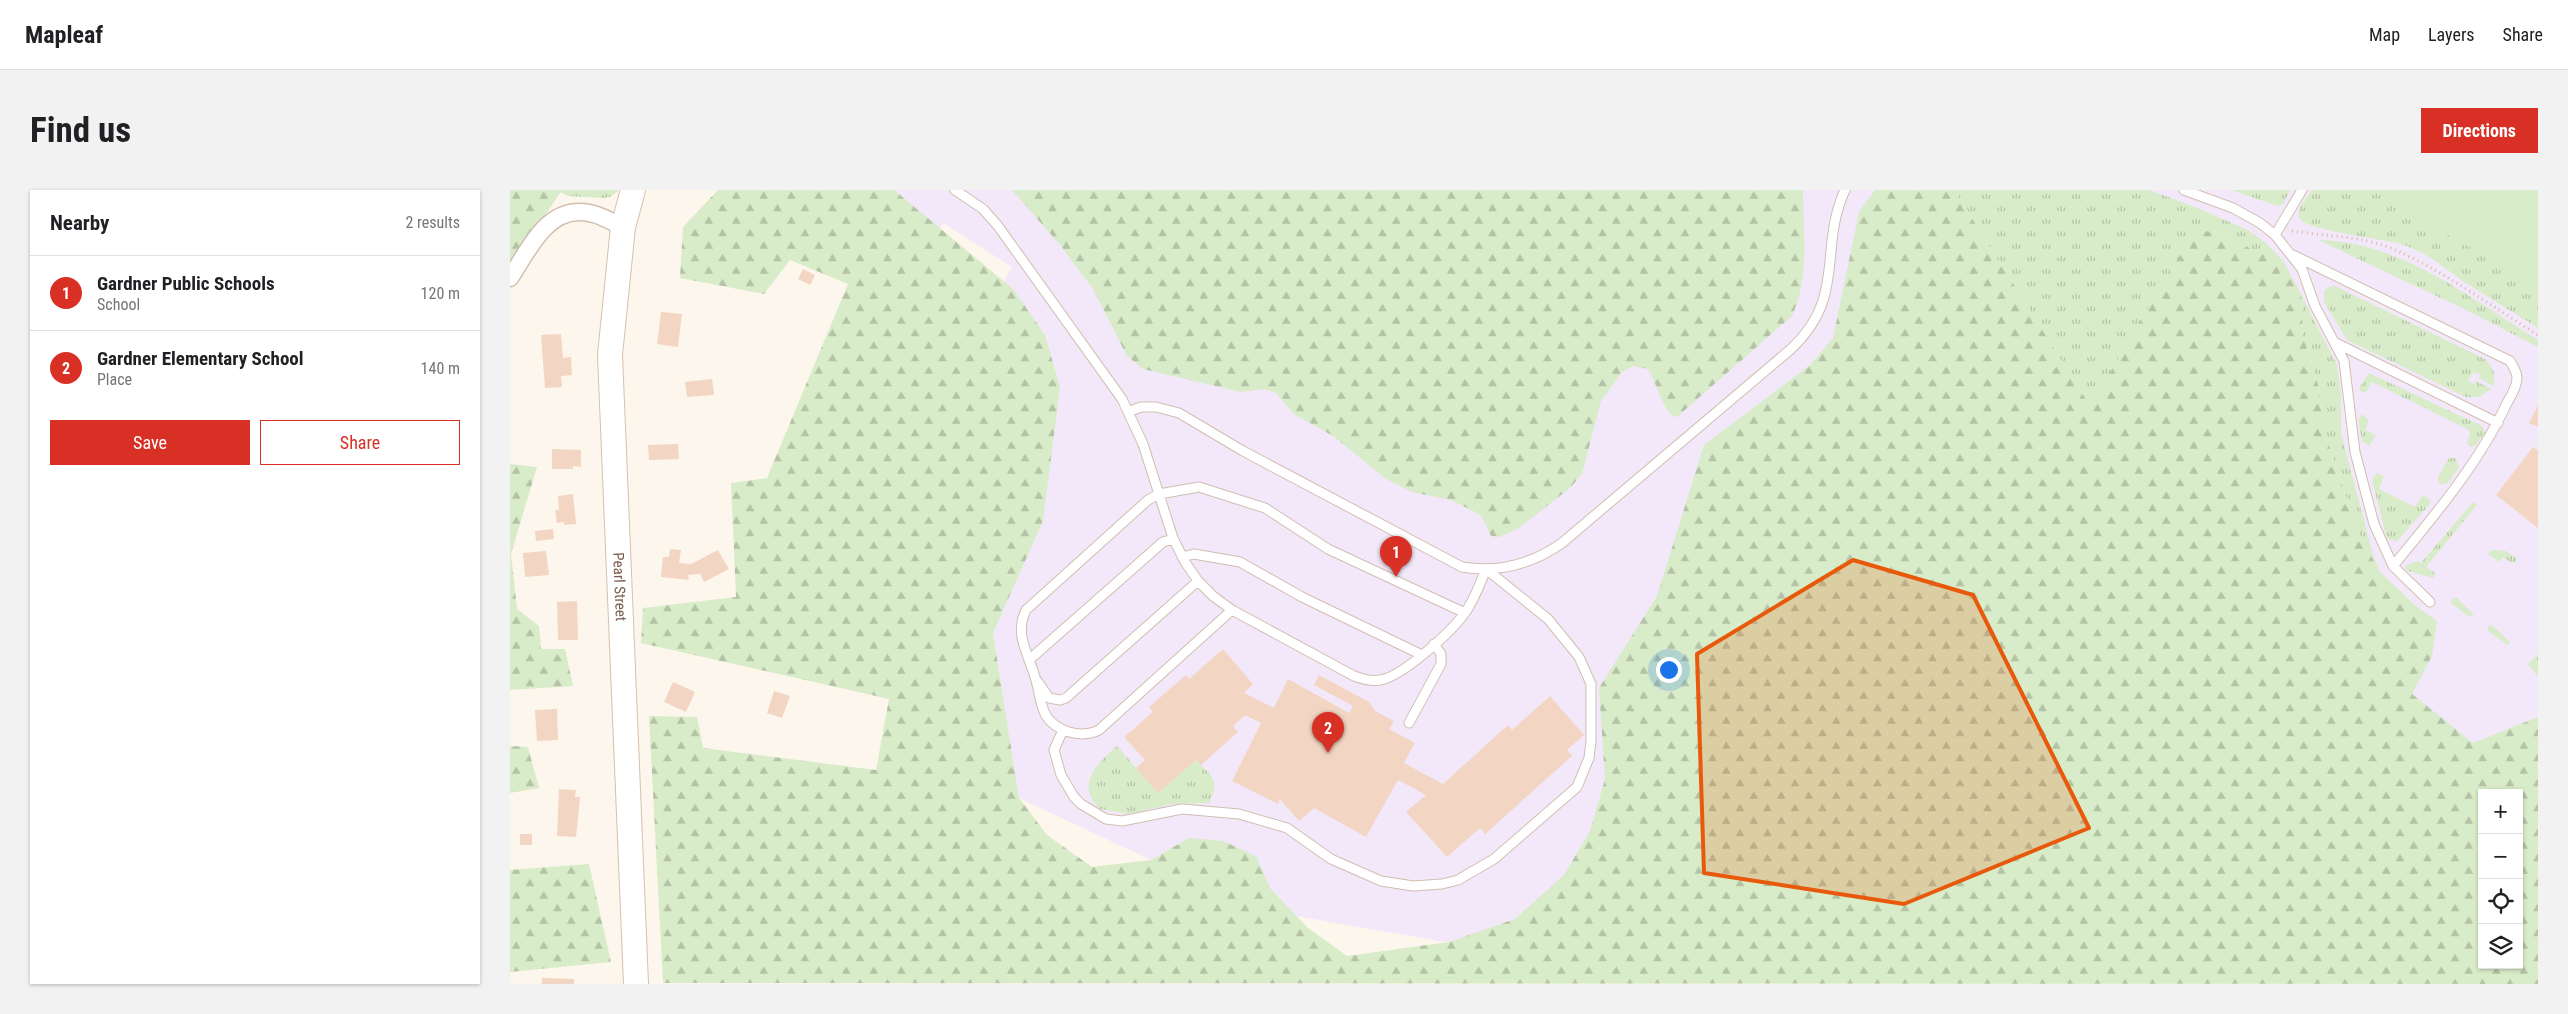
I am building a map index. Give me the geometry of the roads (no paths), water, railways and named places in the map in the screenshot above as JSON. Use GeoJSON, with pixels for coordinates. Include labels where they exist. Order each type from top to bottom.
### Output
{"type":"FeatureCollection","features":[{"type":"Feature","properties":{"kind":"main road","name":"Pearl Street"},"geometry":{"type":"LineString","coordinates":[[633,190],[623,227],[610,355],[636,984]]}},
{"type":"Feature","properties":{"kind":"street"},"geometry":{"type":"LineString","coordinates":[[510,278],[539,234],[558,216],[580,211],[623,227]]}},
{"type":"Feature","properties":{"kind":"lane"},"geometry":{"type":"LineString","coordinates":[[955,190],[984,209],[998,226],[1116,390],[1142,444],[1173,539],[1182,557],[1198,581],[1213,596],[1232,610],[1362,680],[1373,681],[1388,678],[1406,668],[1434,644],[1465,613],[1486,569]]}},
{"type":"Feature","properties":{"kind":"lane"},"geometry":{"type":"LineString","coordinates":[[1128,412],[1149,406],[1169,408],[1442,558],[1462,567],[1486,569],[1510,566],[1536,559],[1562,543],[1801,340],[1814,322],[1825,300],[1838,209],[1845,190]]}},
{"type":"Feature","properties":{"kind":"lane"},"geometry":{"type":"LineString","coordinates":[[2184,190],[2233,208],[2277,233],[2302,270],[2315,306],[2344,361],[2349,411],[2360,472],[2374,524],[2393,566],[2430,602]]}},
{"type":"Feature","properties":{"kind":"lane"},"geometry":{"type":"LineString","coordinates":[[2277,233],[2302,190]]}},
{"type":"Feature","properties":{"kind":"lane"},"geometry":{"type":"LineString","coordinates":[[2292,255],[2510,361],[2517,379],[2498,423],[2448,498],[2393,566]]}},
{"type":"Feature","properties":{"kind":"lane"},"geometry":{"type":"LineString","coordinates":[[2336,343],[2498,423]]}},
{"type":"Feature","properties":{"kind":"lane"},"geometry":{"type":"LineString","coordinates":[[1198,581],[1066,698],[1060,700],[1049,698],[1036,677],[1021,636],[1026,610],[1158,494],[1198,486],[1265,508],[1328,549],[1465,613]]}},
{"type":"Feature","properties":{"kind":"lane"},"geometry":{"type":"LineString","coordinates":[[1029,660],[1163,542],[1173,539]]}},
{"type":"Feature","properties":{"kind":"lane"},"geometry":{"type":"LineString","coordinates":[[1182,557],[1194,554],[1240,562],[1302,598],[1422,655]]}},
{"type":"Feature","properties":{"kind":"lane"},"geometry":{"type":"LineString","coordinates":[[1063,730],[1054,750],[1061,775],[1074,797],[1081,804],[1106,818],[1122,821],[1182,808],[1239,814],[1287,828],[1330,859],[1381,881],[1398,885],[1421,886],[1458,880],[1494,859],[1577,787],[1589,758],[1591,741],[1591,684],[1579,657],[1548,619],[1486,569]]}},
{"type":"Feature","properties":{"kind":"lane"},"geometry":{"type":"LineString","coordinates":[[1036,677],[1044,714],[1055,726],[1063,730],[1085,734],[1105,725],[1232,610]]}},
{"type":"Feature","properties":{"kind":"lane"},"geometry":{"type":"LineString","coordinates":[[1409,723],[1441,664],[1441,654],[1434,644]]}},
{"type":"Feature","properties":{"kind":"place","name":"Gardner Public Schools"},"geometry":{"type":"Point","coordinates":[1396,577]}},
{"type":"Feature","properties":{"kind":"place","name":"Gardner Elementary School"},"geometry":{"type":"Point","coordinates":[1328,753]}}]}
